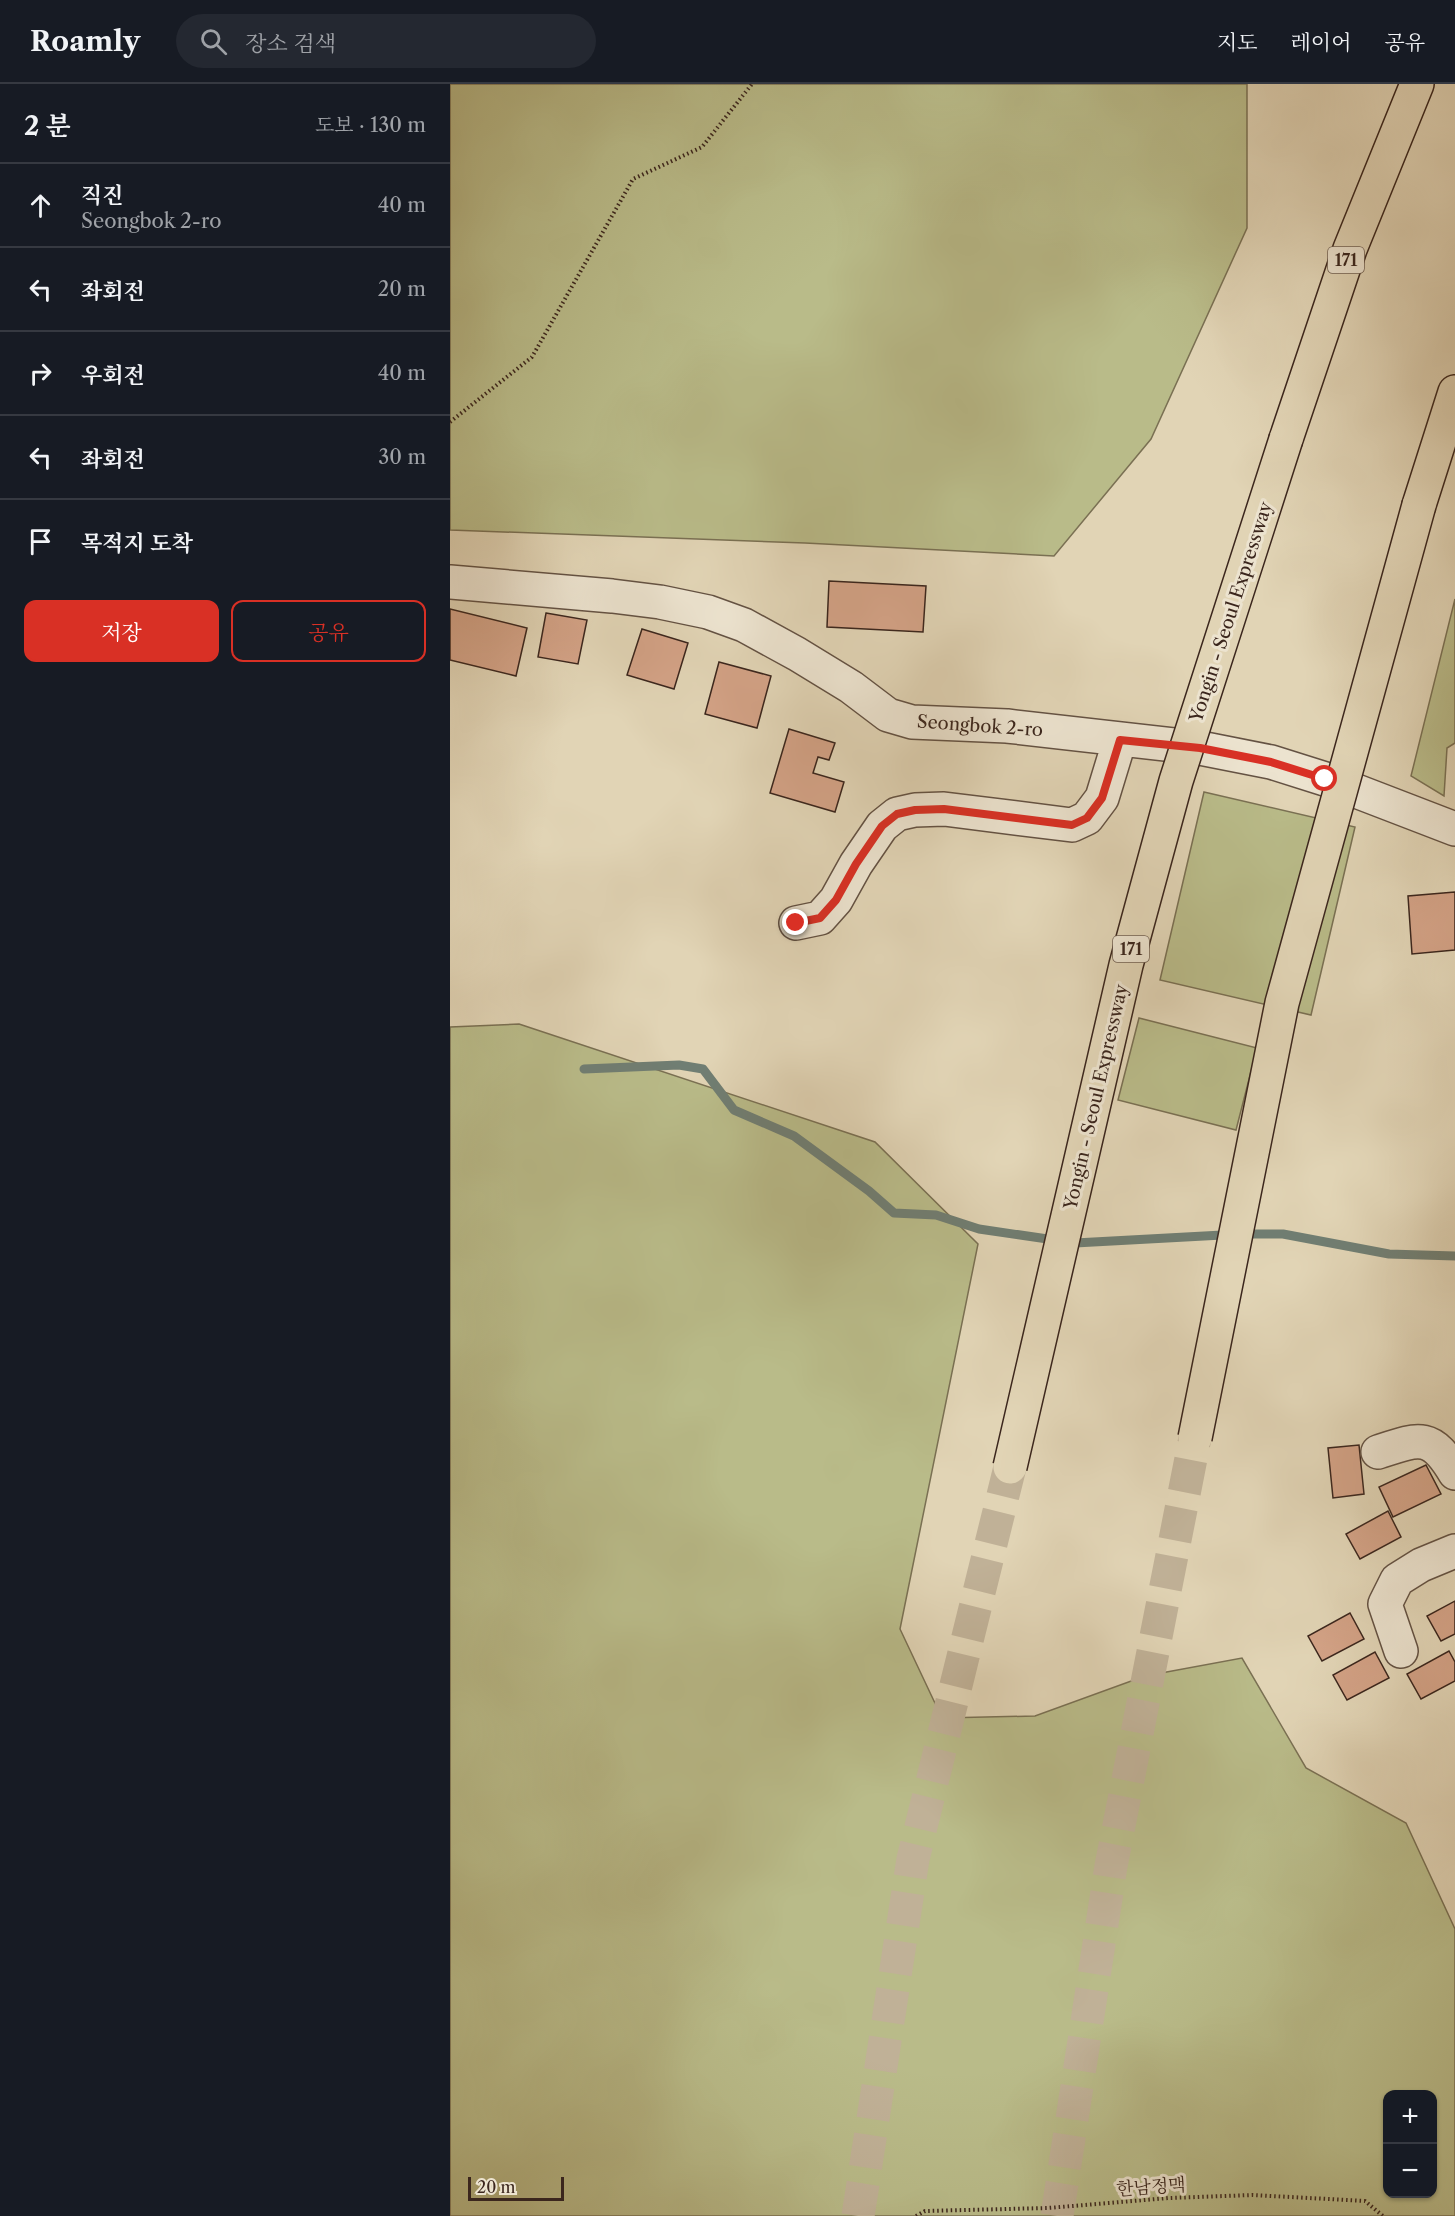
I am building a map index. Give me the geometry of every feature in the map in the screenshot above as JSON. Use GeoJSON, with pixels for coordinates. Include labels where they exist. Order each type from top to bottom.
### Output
{"type":"FeatureCollection","features":[{"type":"Feature","properties":{"kind":"highway","name":"Yongin - Seoul Expressway"},"geometry":{"type":"LineString","coordinates":[[1010,1467],[1126,965],[1170,804],[1286,440],[1350,249],[1417,84]]}},
{"type":"Feature","properties":{"kind":"highway"},"geometry":{"type":"LineString","coordinates":[[1195,1438],[1282,1003],[1419,505],[1455,392]]}},
{"type":"Feature","properties":{"kind":"street","name":"Seongbok 2-ro"},"geometry":{"type":"LineString","coordinates":[[450,582],[612,596],[660,602],[708,612],[744,625],[851,687],[888,715],[912,722],[1007,726],[1200,748],[1271,762],[1325,779],[1455,829]]}},
{"type":"Feature","properties":{"kind":"street"},"geometry":{"type":"LineString","coordinates":[[796,923],[820,918],[836,900],[856,864],[882,826],[897,814],[915,810],[944,809],[1072,825],[1087,818],[1102,798],[1120,740]]}},
{"type":"Feature","properties":{"kind":"street"},"geometry":{"type":"LineString","coordinates":[[1378,1452],[1408,1442],[1432,1444],[1443,1453],[1455,1473]]}},
{"type":"Feature","properties":{"kind":"street"},"geometry":{"type":"LineString","coordinates":[[1401,1651],[1385,1604],[1397,1580],[1421,1565],[1455,1551]]}},
{"type":"Feature","properties":{"kind":"path"},"geometry":{"type":"LineString","coordinates":[[450,422],[532,357],[633,179],[702,147],[752,84]]}},
{"type":"Feature","properties":{"kind":"path","name":"한남정맥"},"geometry":{"type":"LineString","coordinates":[[916,2216],[925,2211],[1048,2208],[1253,2195],[1365,2201],[1383,2216]]}},
{"type":"Feature","properties":{"kind":"green space"},"geometry":{"type":"Polygon","coordinates":[[[450,84],[1247,84],[1247,228],[1151,439],[1054,556],[805,543],[450,530],[450,84]]]}},
{"type":"Feature","properties":{"kind":"green space"},"geometry":{"type":"Polygon","coordinates":[[[1455,599],[1455,743],[1447,748],[1444,796],[1411,776],[1455,599]]]}},
{"type":"Feature","properties":{"kind":"green space"},"geometry":{"type":"Polygon","coordinates":[[[1204,792],[1355,827],[1311,1015],[1160,980],[1204,792]]]}},
{"type":"Feature","properties":{"kind":"green space"},"geometry":{"type":"Polygon","coordinates":[[[1139,1018],[1257,1048],[1236,1130],[1118,1100],[1139,1018]]]}},
{"type":"Feature","properties":{"kind":"green space"},"geometry":{"type":"Polygon","coordinates":[[[519,1024],[875,1142],[978,1244],[900,1629],[942,1718],[1035,1716],[1145,1676],[1242,1658],[1306,1768],[1406,1823],[1455,1929],[1455,2216],[450,2216],[450,1027],[519,1024]]]}},
{"type":"Feature","properties":{"kind":"building"},"geometry":{"type":"Polygon","coordinates":[[[829,581],[926,586],[923,632],[827,627],[829,581]]]}},
{"type":"Feature","properties":{"kind":"building"},"geometry":{"type":"Polygon","coordinates":[[[450,609],[527,628],[516,676],[450,660],[450,609]]]}},
{"type":"Feature","properties":{"kind":"building"},"geometry":{"type":"Polygon","coordinates":[[[546,613],[587,620],[578,664],[538,657],[546,613]]]}},
{"type":"Feature","properties":{"kind":"building"},"geometry":{"type":"Polygon","coordinates":[[[642,629],[688,643],[674,689],[627,675],[642,629]]]}},
{"type":"Feature","properties":{"kind":"building"},"geometry":{"type":"Polygon","coordinates":[[[719,662],[771,676],[757,728],[705,714],[719,662]]]}},
{"type":"Feature","properties":{"kind":"building"},"geometry":{"type":"Polygon","coordinates":[[[789,729],[835,743],[829,760],[818,757],[813,773],[844,782],[835,812],[770,793],[789,729]]]}},
{"type":"Feature","properties":{"kind":"building"},"geometry":{"type":"Polygon","coordinates":[[[1455,892],[1455,950],[1412,954],[1408,896],[1455,892]]]}},
{"type":"Feature","properties":{"kind":"building"},"geometry":{"type":"Polygon","coordinates":[[[1359,1445],[1364,1494],[1333,1498],[1328,1448],[1359,1445]]]}},
{"type":"Feature","properties":{"kind":"building"},"geometry":{"type":"Polygon","coordinates":[[[1426,1465],[1441,1494],[1393,1517],[1379,1487],[1426,1465]]]}},
{"type":"Feature","properties":{"kind":"building"},"geometry":{"type":"Polygon","coordinates":[[[1388,1511],[1401,1537],[1360,1559],[1346,1534],[1388,1511]]]}},
{"type":"Feature","properties":{"kind":"building"},"geometry":{"type":"Polygon","coordinates":[[[1455,1601],[1455,1634],[1441,1641],[1427,1616],[1455,1601]]]}},
{"type":"Feature","properties":{"kind":"building"},"geometry":{"type":"Polygon","coordinates":[[[1350,1613],[1364,1639],[1322,1661],[1308,1636],[1350,1613]]]}},
{"type":"Feature","properties":{"kind":"building"},"geometry":{"type":"Polygon","coordinates":[[[1449,1651],[1455,1662],[1455,1681],[1421,1699],[1407,1674],[1449,1651]]]}},
{"type":"Feature","properties":{"kind":"building"},"geometry":{"type":"Polygon","coordinates":[[[1375,1652],[1389,1678],[1347,1700],[1333,1675],[1375,1652]]]}},
{"type":"Feature","properties":{"kind":"waterway"},"geometry":{"type":"LineString","coordinates":[[584,1069],[679,1065],[703,1069],[734,1110],[794,1136],[869,1191],[894,1213],[936,1215],[979,1229],[1075,1243],[1241,1234],[1283,1234],[1389,1254],[1455,1256]]}},
{"type":"Feature","properties":{"kind":"tunnel"},"geometry":{"type":"LineString","coordinates":[[1057,2216],[1111,1866],[1195,1438]]}},
{"type":"Feature","properties":{"kind":"tunnel"},"geometry":{"type":"LineString","coordinates":[[858,2216],[913,1859],[1010,1467]]}},
{"type":"Feature","properties":{"kind":"route"},"geometry":{"type":"LineString","coordinates":[[796,923],[820,918],[836,900],[856,864],[882,826],[897,814],[915,810],[944,809],[1072,825],[1087,818],[1102,798],[1120,740],[1200,748],[1271,762],[1325,779]]}}]}
